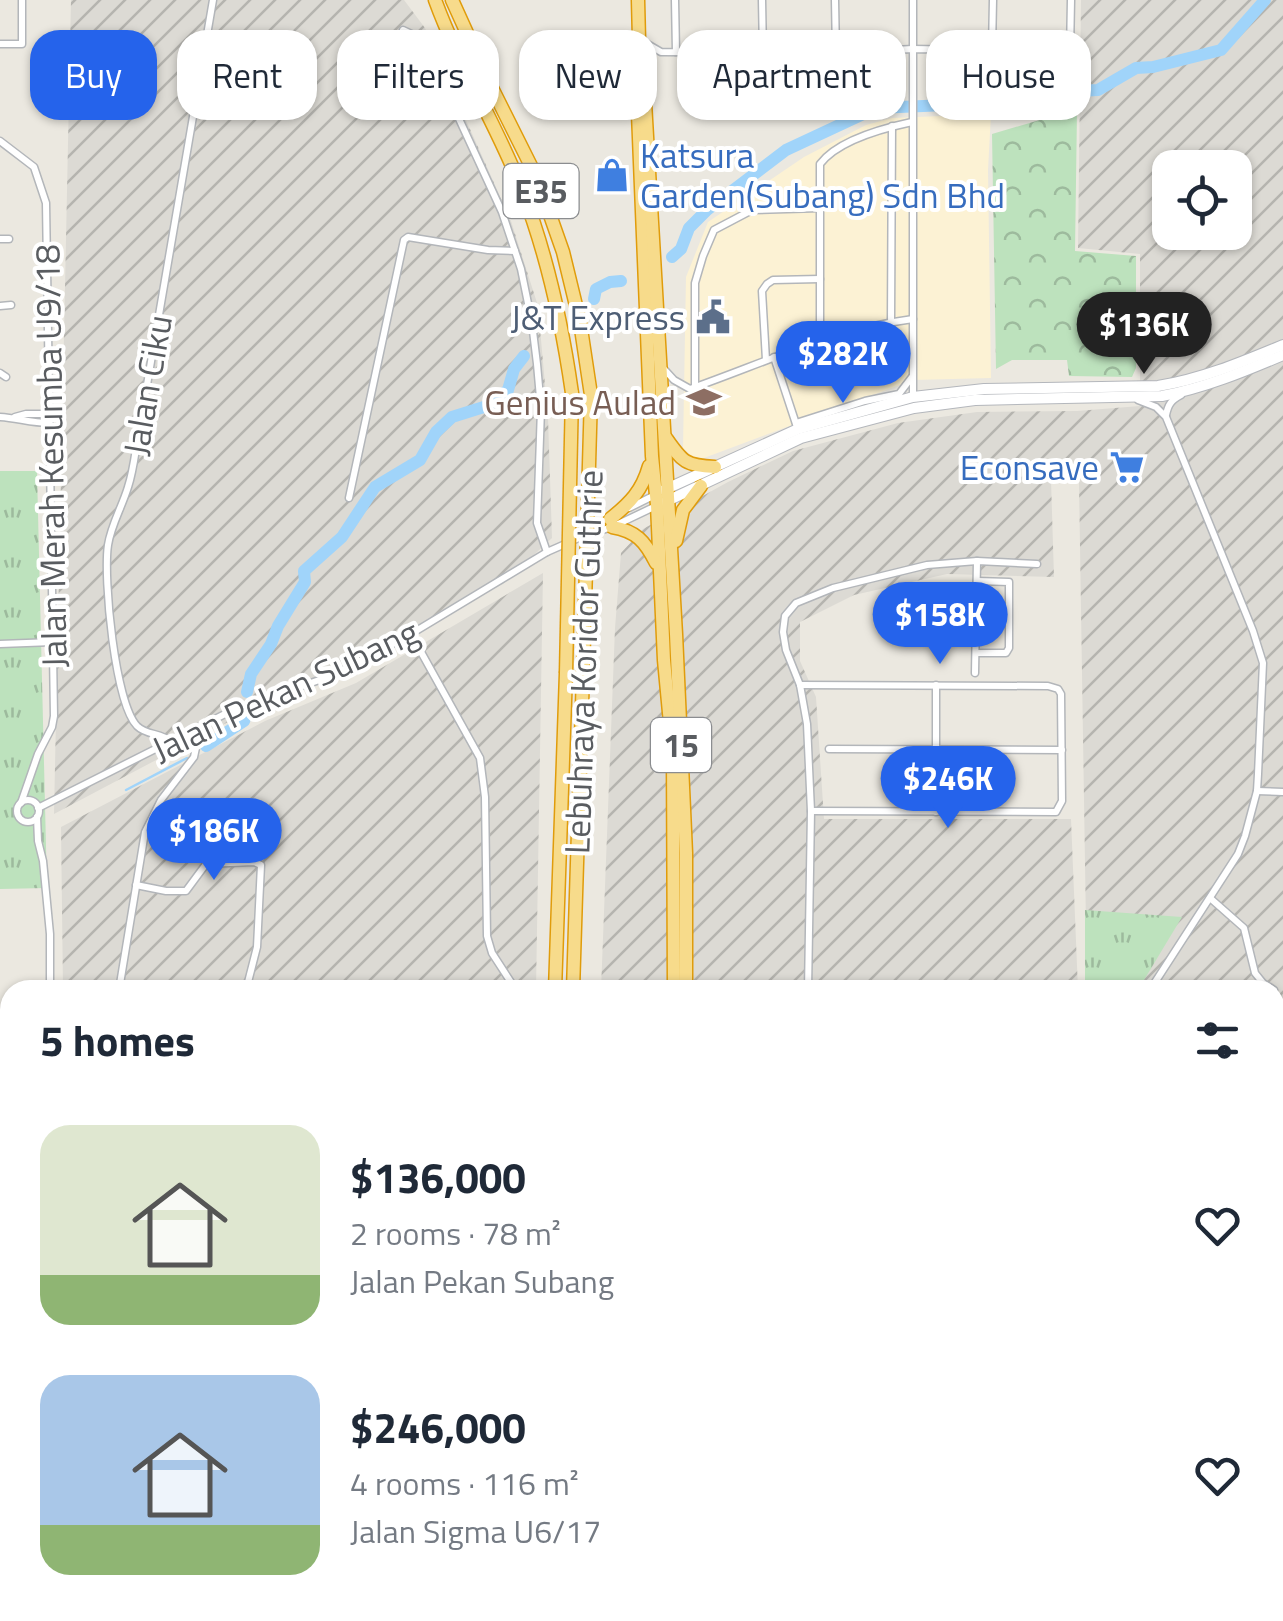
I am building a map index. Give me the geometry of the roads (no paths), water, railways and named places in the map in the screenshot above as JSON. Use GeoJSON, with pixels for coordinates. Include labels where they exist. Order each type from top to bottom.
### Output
{"type":"FeatureCollection","features":[{"type":"Feature","properties":{"kind":"highway","name":"Lebuhraya Koridor Guthrie"},"geometry":{"type":"LineString","coordinates":[[435,0],[521,187],[549,266],[572,393],[555,980]]}},
{"type":"Feature","properties":{"kind":"highway","name":"Lebuhraya Koridor Guthrie"},"geometry":{"type":"LineString","coordinates":[[452,0],[536,178],[564,252],[591,395],[573,980]]}},
{"type":"Feature","properties":{"kind":"highway","name":"15"},"geometry":{"type":"LineString","coordinates":[[638,0],[640,30]]}},
{"type":"Feature","properties":{"kind":"highway","name":"15"},"geometry":{"type":"LineString","coordinates":[[638,120],[652,456],[672,550],[686,853],[686,980]]}},
{"type":"Feature","properties":{"kind":"highway","name":"15"},"geometry":{"type":"LineString","coordinates":[[648,120],[664,436],[659,569],[673,755],[674,980]]}},
{"type":"Feature","properties":{"kind":"highway"},"geometry":{"type":"LineString","coordinates":[[664,436],[688,464],[715,467]]}},
{"type":"Feature","properties":{"kind":"highway"},"geometry":{"type":"LineString","coordinates":[[652,456],[638,493],[611,523],[641,538],[659,569]]}},
{"type":"Feature","properties":{"kind":"highway"},"geometry":{"type":"LineString","coordinates":[[672,550],[684,510],[702,486]]}},
{"type":"Feature","properties":{"kind":"main road"},"geometry":{"type":"LineString","coordinates":[[662,497],[797,426],[913,397],[984,389],[1158,386],[1215,372],[1283,345]]}},
{"type":"Feature","properties":{"kind":"main road"},"geometry":{"type":"LineString","coordinates":[[662,497],[702,486],[800,438],[914,408],[974,400],[1162,396],[1188,391],[1283,356]]}},
{"type":"Feature","properties":{"kind":"street"},"geometry":{"type":"LineString","coordinates":[[0,44],[22,44],[22,0]]}},
{"type":"Feature","properties":{"kind":"street","name":"Jalan Ciku"},"geometry":{"type":"LineString","coordinates":[[171,742],[163,735],[142,730],[125,705],[106,567],[108,543],[128,487],[136,449],[213,0]]}},
{"type":"Feature","properties":{"kind":"street"},"geometry":{"type":"LineString","coordinates":[[657,50],[676,52],[675,0]]}},
{"type":"Feature","properties":{"kind":"street"},"geometry":{"type":"LineString","coordinates":[[762,0],[762,30]]}},
{"type":"Feature","properties":{"kind":"street"},"geometry":{"type":"LineString","coordinates":[[835,0],[836,30]]}},
{"type":"Feature","properties":{"kind":"street"},"geometry":{"type":"LineString","coordinates":[[913,0],[913,397]]}},
{"type":"Feature","properties":{"kind":"street"},"geometry":{"type":"LineString","coordinates":[[992,30],[993,0]]}},
{"type":"Feature","properties":{"kind":"street"},"geometry":{"type":"LineString","coordinates":[[1070,30],[1071,0]]}},
{"type":"Feature","properties":{"kind":"street"},"geometry":{"type":"LineString","coordinates":[[906,49],[926,49]]}},
{"type":"Feature","properties":{"kind":"street"},"geometry":{"type":"LineString","coordinates":[[657,56],[661,52]]}},
{"type":"Feature","properties":{"kind":"street"},"geometry":{"type":"LineString","coordinates":[[820,340],[820,164],[828,153],[912,117]]}},
{"type":"Feature","properties":{"kind":"street"},"geometry":{"type":"LineString","coordinates":[[460,120],[502,212],[532,324],[541,409],[538,523],[548,552]]}},
{"type":"Feature","properties":{"kind":"street"},"geometry":{"type":"LineString","coordinates":[[892,126],[892,322]]}},
{"type":"Feature","properties":{"kind":"street","name":"Jalan Merah Kesumba U9/18"},"geometry":{"type":"LineString","coordinates":[[0,142],[34,167],[46,203],[53,721],[21,803]]}},
{"type":"Feature","properties":{"kind":"street"},"geometry":{"type":"LineString","coordinates":[[695,387],[695,284],[714,230],[752,210],[820,208]]}},
{"type":"Feature","properties":{"kind":"street"},"geometry":{"type":"LineString","coordinates":[[349,498],[404,240],[408,237],[515,251]]}},
{"type":"Feature","properties":{"kind":"street"},"geometry":{"type":"LineString","coordinates":[[820,279],[773,280],[762,291],[770,359],[797,426],[899,394],[913,375]]}},
{"type":"Feature","properties":{"kind":"street"},"geometry":{"type":"LineString","coordinates":[[0,306],[11,305]]}},
{"type":"Feature","properties":{"kind":"street"},"geometry":{"type":"LineString","coordinates":[[661,366],[690,389],[820,340],[913,319]]}},
{"type":"Feature","properties":{"kind":"street"},"geometry":{"type":"LineString","coordinates":[[1166,417],[1173,399],[1188,391]]}},
{"type":"Feature","properties":{"kind":"street"},"geometry":{"type":"LineString","coordinates":[[1131,398],[1148,402],[1166,417],[1261,654],[1257,790],[1238,854],[1157,980]]}},
{"type":"Feature","properties":{"kind":"street"},"geometry":{"type":"LineString","coordinates":[[0,417],[27,422],[49,418]]}},
{"type":"Feature","properties":{"kind":"street","name":"Jalan Pekan Subang"},"geometry":{"type":"LineString","coordinates":[[37,809],[257,701],[336,674],[548,552],[581,537],[591,527],[611,523],[662,497]]}},
{"type":"Feature","properties":{"kind":"street"},"geometry":{"type":"LineString","coordinates":[[975,672],[977,562]]}},
{"type":"Feature","properties":{"kind":"street"},"geometry":{"type":"LineString","coordinates":[[808,980],[811,811],[807,724],[800,685],[782,632],[785,616],[796,604],[833,588],[927,564],[1037,564]]}},
{"type":"Feature","properties":{"kind":"street"},"geometry":{"type":"LineString","coordinates":[[976,581],[1009,582],[1009,648],[1006,653],[976,653]]}},
{"type":"Feature","properties":{"kind":"street"},"geometry":{"type":"LineString","coordinates":[[411,634],[480,758],[485,797],[487,936],[492,953],[510,980]]}},
{"type":"Feature","properties":{"kind":"street"},"geometry":{"type":"LineString","coordinates":[[0,644],[52,642]]}},
{"type":"Feature","properties":{"kind":"street"},"geometry":{"type":"LineString","coordinates":[[800,685],[1048,686],[1058,689],[1060,694],[1062,801],[1059,809],[1050,814],[811,811]]}},
{"type":"Feature","properties":{"kind":"street"},"geometry":{"type":"LineString","coordinates":[[936,685],[936,812]]}},
{"type":"Feature","properties":{"kind":"street"},"geometry":{"type":"LineString","coordinates":[[121,980],[150,819],[194,757],[194,730]]}},
{"type":"Feature","properties":{"kind":"street"},"geometry":{"type":"LineString","coordinates":[[829,749],[1062,750]]}},
{"type":"Feature","properties":{"kind":"street"},"geometry":{"type":"LineString","coordinates":[[28,785],[37,809],[50,934],[50,980]]}},
{"type":"Feature","properties":{"kind":"street"},"geometry":{"type":"LineString","coordinates":[[1257,790],[1283,792]]}},
{"type":"Feature","properties":{"kind":"street"},"geometry":{"type":"LineString","coordinates":[[37,809],[30,800],[21,803],[17,812],[28,822],[38,841]]}},
{"type":"Feature","properties":{"kind":"street"},"geometry":{"type":"LineString","coordinates":[[28,822],[37,809]]}},
{"type":"Feature","properties":{"kind":"street"},"geometry":{"type":"LineString","coordinates":[[136,885],[186,890],[206,864],[254,862],[261,866],[257,947],[249,980]]}},
{"type":"Feature","properties":{"kind":"street"},"geometry":{"type":"LineString","coordinates":[[1210,898],[1244,928],[1260,980]]}},
{"type":"Feature","properties":{"kind":"waterway"},"geometry":{"type":"LineString","coordinates":[[672,257],[681,249],[689,228],[707,210],[786,150],[876,108],[1020,102],[1058,92],[1098,90],[1136,68],[1221,50],[1265,0]]}},
{"type":"Feature","properties":{"kind":"waterway"},"geometry":{"type":"LineString","coordinates":[[594,299],[596,289],[621,281]]}},
{"type":"Feature","properties":{"kind":"waterway"},"geometry":{"type":"LineString","coordinates":[[247,692],[251,674],[305,582],[304,571],[342,537],[375,487],[420,460],[436,432],[452,417],[487,406],[508,390],[514,369],[524,356]]}},
{"type":"Feature","properties":{"kind":"waterway"},"geometry":{"type":"LineString","coordinates":[[206,746],[245,718]]}},
{"type":"Feature","properties":{"kind":"waterway"},"geometry":{"type":"LineString","coordinates":[[126,790],[187,758]]}},
{"type":"Feature","properties":{"kind":"place","name":"Katsura Garden(Subang) Sdn Bhd"},"geometry":{"type":"Point","coordinates":[612,175]}},
{"type":"Feature","properties":{"kind":"place","name":"J&T Express"},"geometry":{"type":"Point","coordinates":[713,317]}},
{"type":"Feature","properties":{"kind":"place","name":"Genius Aulad"},"geometry":{"type":"Point","coordinates":[704,402]}},
{"type":"Feature","properties":{"kind":"place","name":"Econsave"},"geometry":{"type":"Point","coordinates":[1127,467]}}]}
